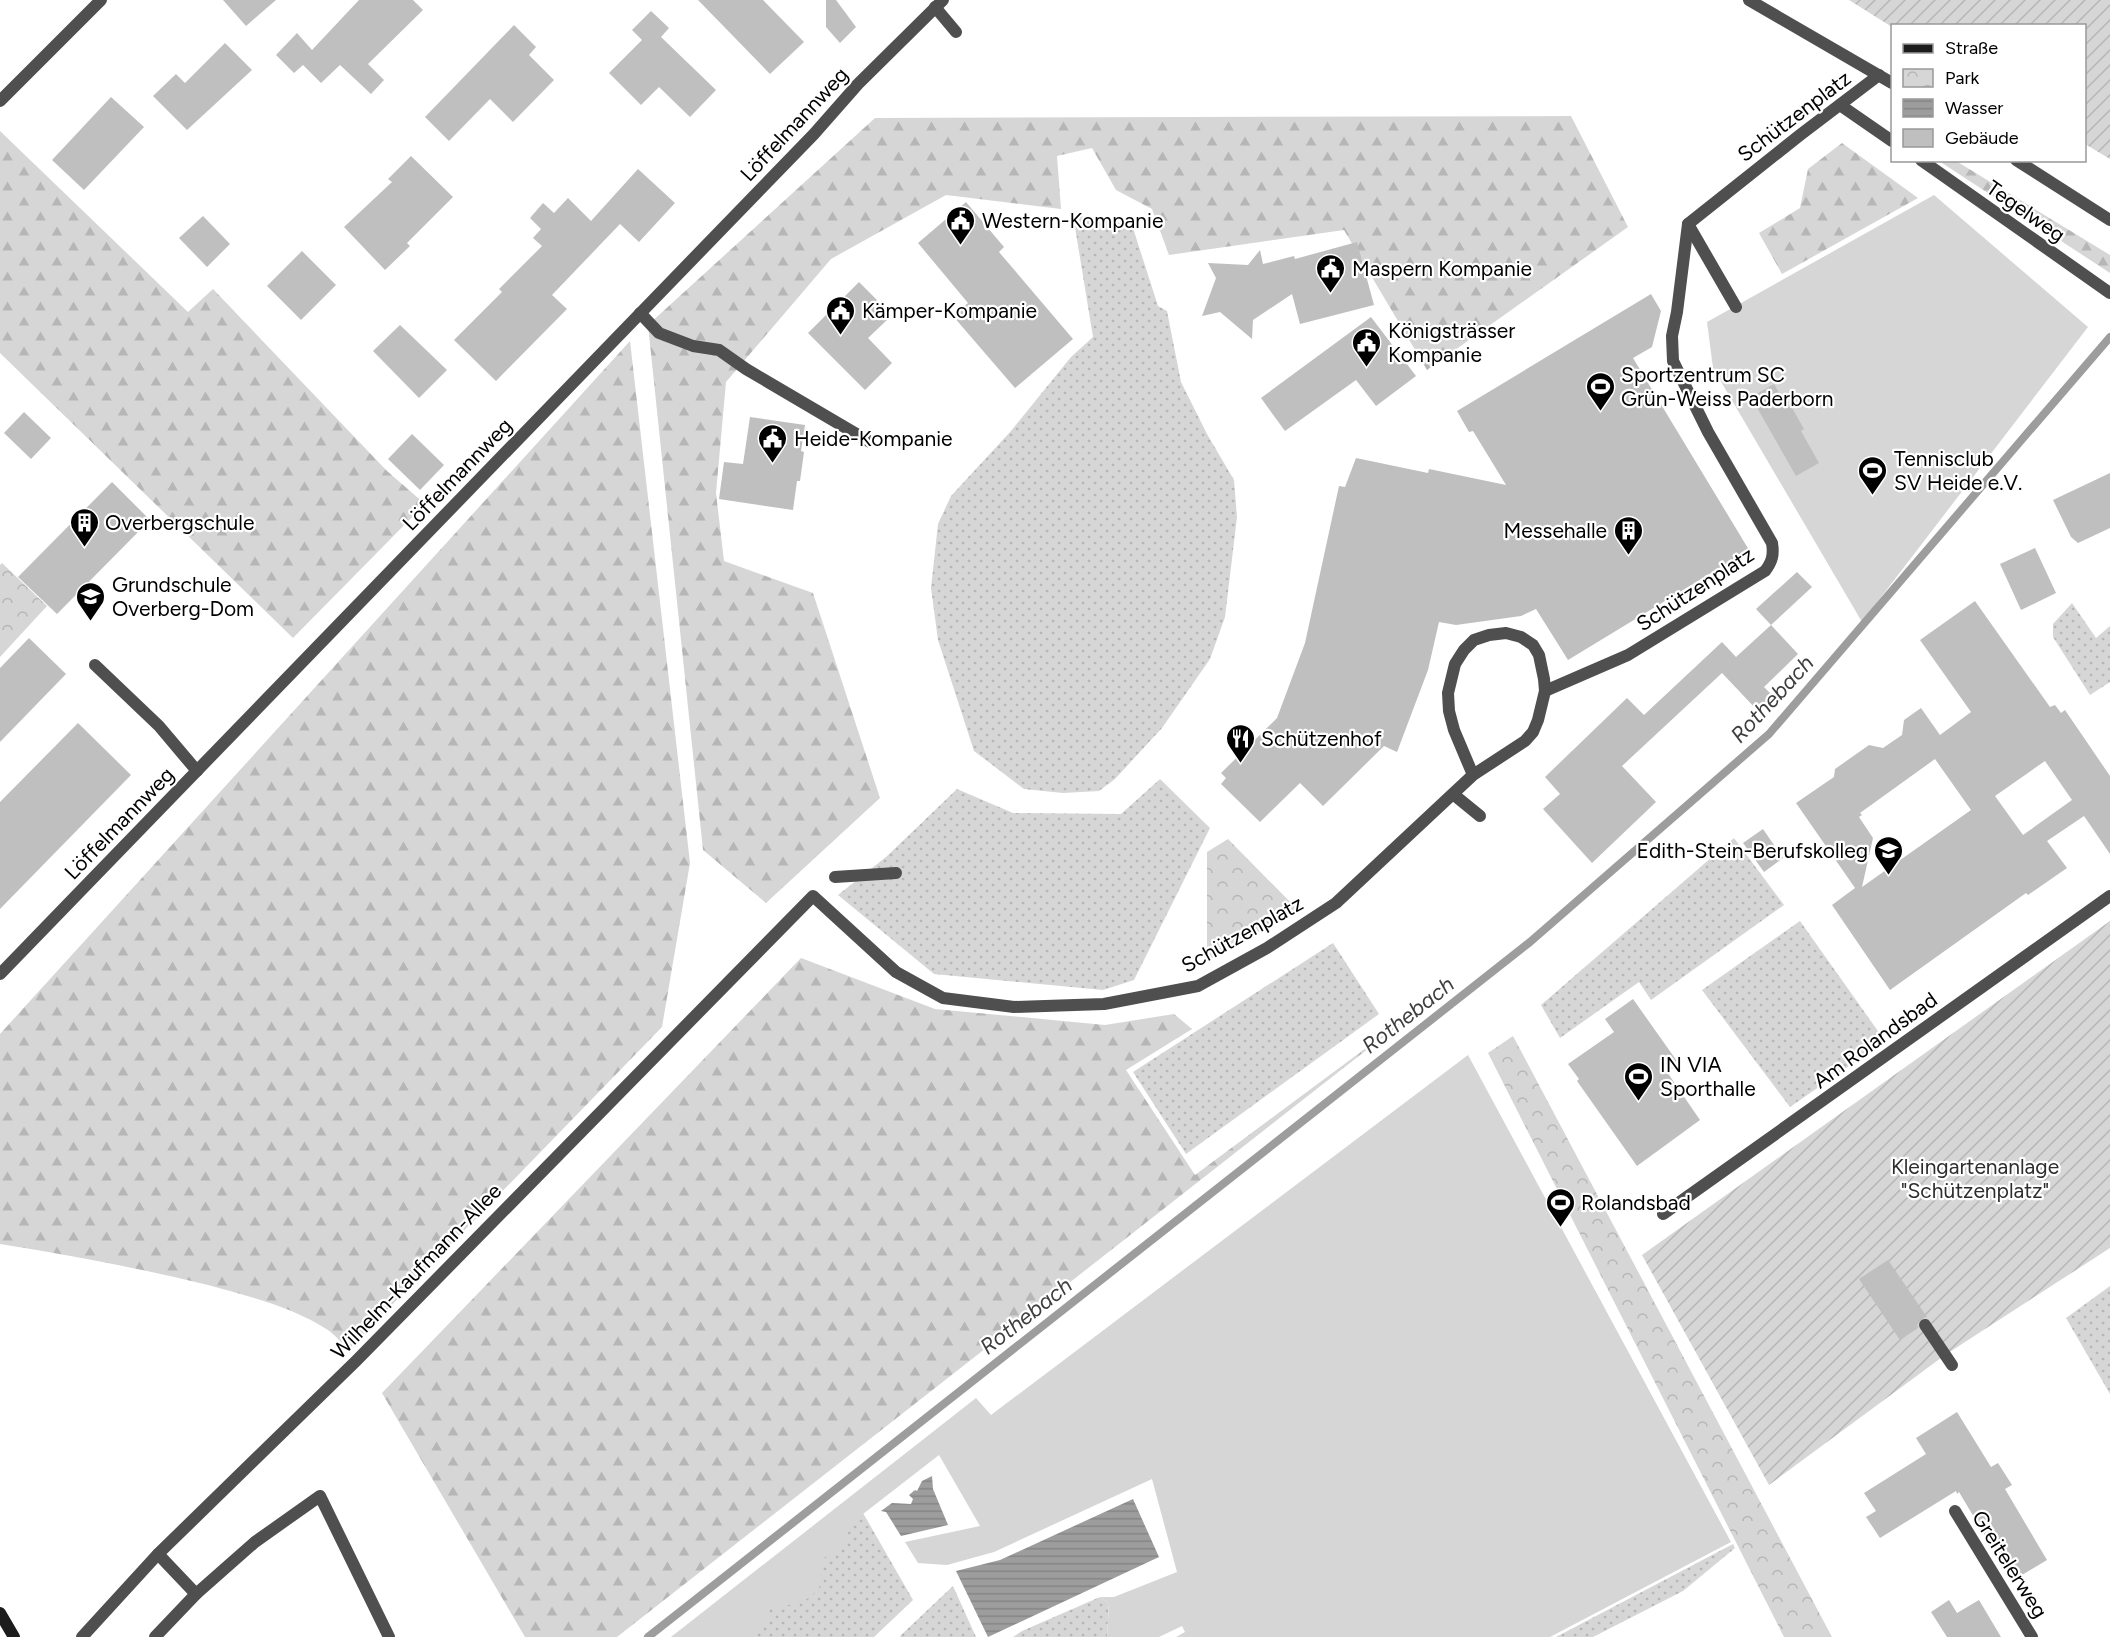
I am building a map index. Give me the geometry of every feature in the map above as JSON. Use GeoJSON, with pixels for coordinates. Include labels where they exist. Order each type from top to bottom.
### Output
{"type":"FeatureCollection","features":[{"type":"Feature","properties":{"kind":"main road"},"geometry":{"type":"LineString","coordinates":[[0,1613],[14,1637]]}},
{"type":"Feature","properties":{"kind":"street"},"geometry":{"type":"LineString","coordinates":[[0,101],[101,0]]}},
{"type":"Feature","properties":{"kind":"street"},"geometry":{"type":"LineString","coordinates":[[1749,0],[1891,82]]}},
{"type":"Feature","properties":{"kind":"street"},"geometry":{"type":"LineString","coordinates":[[939,4],[956,32]]}},
{"type":"Feature","properties":{"kind":"street","name":"Löffelmannweg"},"geometry":{"type":"LineString","coordinates":[[0,974],[814,134],[858,84],[939,4]]}},
{"type":"Feature","properties":{"kind":"street","name":"Schützenplatz"},"geometry":{"type":"LineString","coordinates":[[1545,691],[1628,655],[1765,571],[1770,564],[1774,553],[1772,543],[1708,432],[1674,361],[1672,336],[1688,224],[1879,75]]}},
{"type":"Feature","properties":{"kind":"street"},"geometry":{"type":"LineString","coordinates":[[1840,105],[1891,140]]}},
{"type":"Feature","properties":{"kind":"street","name":"Tegelweg"},"geometry":{"type":"LineString","coordinates":[[1923,162],[2110,293]]}},
{"type":"Feature","properties":{"kind":"street"},"geometry":{"type":"LineString","coordinates":[[2019,162],[2110,220]]}},
{"type":"Feature","properties":{"kind":"street"},"geometry":{"type":"LineString","coordinates":[[1688,224],[1736,307]]}},
{"type":"Feature","properties":{"kind":"street"},"geometry":{"type":"LineString","coordinates":[[640,313],[659,333],[693,346],[719,350],[746,369],[870,442]]}},
{"type":"Feature","properties":{"kind":"street","name":"Schützenplatz"},"geometry":{"type":"LineString","coordinates":[[777,932],[813,896],[896,972],[943,998],[1002,1006],[1104,1004],[1198,986],[1267,948],[1336,903],[1473,775],[1525,741],[1533,732],[1542,709],[1545,691],[1539,655],[1533,645],[1521,637],[1506,633],[1474,640],[1455,664],[1448,693],[1449,711],[1454,730],[1473,775]]}},
{"type":"Feature","properties":{"kind":"street"},"geometry":{"type":"LineString","coordinates":[[95,665],[159,726],[197,771]]}},
{"type":"Feature","properties":{"kind":"street"},"geometry":{"type":"LineString","coordinates":[[1453,794],[1480,816]]}},
{"type":"Feature","properties":{"kind":"street"},"geometry":{"type":"LineString","coordinates":[[835,877],[896,873]]}},
{"type":"Feature","properties":{"kind":"street","name":"Am Rolandsbad"},"geometry":{"type":"LineString","coordinates":[[1662,1214],[2110,896]]}},
{"type":"Feature","properties":{"kind":"street","name":"Wilhelm-Kaufmann-Allee"},"geometry":{"type":"LineString","coordinates":[[82,1637],[158,1554],[356,1361],[777,932]]}},
{"type":"Feature","properties":{"kind":"street"},"geometry":{"type":"LineString","coordinates":[[1925,1325],[1952,1365]]}},
{"type":"Feature","properties":{"kind":"street"},"geometry":{"type":"LineString","coordinates":[[155,1637],[196,1594],[255,1542],[320,1496],[389,1637]]}},
{"type":"Feature","properties":{"kind":"street","name":"Greitelerweg"},"geometry":{"type":"LineString","coordinates":[[1954,1511],[2032,1637]]}},
{"type":"Feature","properties":{"kind":"street"},"geometry":{"type":"LineString","coordinates":[[158,1554],[196,1594]]}},
{"type":"Feature","properties":{"kind":"green space"},"geometry":{"type":"Polygon","coordinates":[[[1849,0],[2110,0],[2110,159],[2086,145],[2086,24],[1891,24],[1891,26],[1849,0]]]}},
{"type":"Feature","properties":{"kind":"green space"},"geometry":{"type":"Polygon","coordinates":[[[1571,116],[1628,227],[1427,370],[1344,230],[1169,255],[1152,209],[1116,190],[1092,148],[1057,156],[1061,209],[946,195],[831,259],[726,382],[716,493],[724,561],[813,593],[880,798],[766,903],[703,850],[648,325],[875,118],[1571,116]]]}},
{"type":"Feature","properties":{"kind":"green space"},"geometry":{"type":"Polygon","coordinates":[[[0,131],[188,312],[213,289],[387,471],[425,504],[293,638],[0,353],[0,131]]]}},
{"type":"Feature","properties":{"kind":"green space"},"geometry":{"type":"Polygon","coordinates":[[[1842,143],[1918,198],[1782,274],[1759,233],[1800,208],[1808,169],[1842,143]]]}},
{"type":"Feature","properties":{"kind":"green space"},"geometry":{"type":"Polygon","coordinates":[[[1941,162],[1958,162],[2110,255],[2110,273],[1941,162]]]}},
{"type":"Feature","properties":{"kind":"green space","name":"Tennisclub SV Heide e.V."},"geometry":{"type":"Polygon","coordinates":[[[1934,195],[2088,327],[1862,622],[1713,368],[1707,322],[1934,195]]]}},
{"type":"Feature","properties":{"kind":"green space"},"geometry":{"type":"Polygon","coordinates":[[[1073,215],[1132,225],[1158,306],[1167,311],[1181,382],[1207,434],[1234,480],[1237,517],[1225,617],[1210,659],[1162,728],[1115,779],[1099,791],[1063,793],[1024,789],[974,751],[938,640],[931,588],[938,524],[951,496],[1011,431],[1071,357],[1093,337],[1073,215]]]}},
{"type":"Feature","properties":{"kind":"green space"},"geometry":{"type":"Polygon","coordinates":[[[630,341],[690,863],[662,1027],[348,1350],[331,1332],[314,1322],[254,1298],[130,1267],[0,1244],[0,1034],[630,341]]]}},
{"type":"Feature","properties":{"kind":"green space"},"geometry":{"type":"Polygon","coordinates":[[[2,563],[47,606],[0,657],[0,565],[2,563]]]}},
{"type":"Feature","properties":{"kind":"green space"},"geometry":{"type":"Polygon","coordinates":[[[2072,603],[2096,638],[2110,626],[2110,682],[2090,695],[2053,637],[2053,624],[2072,603]]]}},
{"type":"Feature","properties":{"kind":"green space"},"geometry":{"type":"Polygon","coordinates":[[[1160,779],[1210,828],[1134,980],[1103,990],[934,974],[838,895],[886,857],[957,789],[1013,813],[1121,814],[1160,779]]]}},
{"type":"Feature","properties":{"kind":"green space"},"geometry":{"type":"Polygon","coordinates":[[[1734,838],[1784,905],[1651,1000],[1639,982],[1560,1038],[1541,1005],[1734,838]]]}},
{"type":"Feature","properties":{"kind":"green space"},"geometry":{"type":"Polygon","coordinates":[[[1228,839],[1298,910],[1207,961],[1207,852],[1228,839]]]}},
{"type":"Feature","properties":{"kind":"green space"},"geometry":{"type":"Polygon","coordinates":[[[1800,921],[1885,1041],[1790,1107],[1702,990],[1800,921]]]}},
{"type":"Feature","properties":{"kind":"green space","name":"Kleingartenanlage \"Schützenplatz\""},"geometry":{"type":"Polygon","coordinates":[[[2110,921],[2110,1248],[1945,1355],[1769,1485],[1642,1255],[2110,921]]]}},
{"type":"Feature","properties":{"kind":"green space"},"geometry":{"type":"Polygon","coordinates":[[[1333,943],[1379,1014],[1186,1154],[1133,1072],[1333,943]]]}},
{"type":"Feature","properties":{"kind":"green space"},"geometry":{"type":"Polygon","coordinates":[[[801,958],[935,1009],[1105,1025],[1174,1014],[1192,1029],[1126,1070],[1195,1175],[1424,1005],[617,1637],[525,1637],[382,1393],[801,958]]]}},
{"type":"Feature","properties":{"kind":"green space"},"geometry":{"type":"Polygon","coordinates":[[[1513,1036],[1832,1637],[1784,1637],[1488,1053],[1513,1036]]]}},
{"type":"Feature","properties":{"kind":"green space"},"geometry":{"type":"Polygon","coordinates":[[[1468,1055],[1731,1542],[1550,1637],[1176,1637],[1185,1632],[1182,1626],[1159,1637],[1107,1637],[1109,1603],[1100,1597],[1114,1597],[1177,1572],[1152,1479],[994,1552],[947,1565],[918,1563],[905,1542],[980,1526],[939,1455],[863,1514],[850,1528],[842,1548],[822,1559],[819,1589],[802,1603],[769,1608],[766,1621],[751,1637],[671,1637],[976,1398],[991,1415],[1468,1055]]]}},
{"type":"Feature","properties":{"kind":"green space"},"geometry":{"type":"Polygon","coordinates":[[[2110,1286],[2110,1394],[2066,1318],[2110,1286]]]}},
{"type":"Feature","properties":{"kind":"green space"},"geometry":{"type":"Polygon","coordinates":[[[938,1454],[863,1513],[913,1600],[874,1637],[671,1637],[938,1454]]]}},
{"type":"Feature","properties":{"kind":"green space"},"geometry":{"type":"Polygon","coordinates":[[[1733,1544],[1735,1548],[1683,1591],[1593,1637],[1556,1637],[1733,1544]]]}},
{"type":"Feature","properties":{"kind":"green space"},"geometry":{"type":"Polygon","coordinates":[[[953,1586],[976,1637],[900,1637],[901,1635],[953,1586]]]}},
{"type":"Feature","properties":{"kind":"green space"},"geometry":{"type":"Polygon","coordinates":[[[1100,1597],[1109,1603],[1107,1637],[1013,1637],[1022,1631],[1100,1597]]]}},
{"type":"Feature","properties":{"kind":"water"},"geometry":{"type":"Polygon","coordinates":[[[932,1476],[933,1489],[948,1525],[901,1536],[886,1512],[881,1511],[892,1503],[911,1504],[913,1499],[909,1495],[917,1491],[922,1481],[932,1476]]]}},
{"type":"Feature","properties":{"kind":"water"},"geometry":{"type":"Polygon","coordinates":[[[1133,1499],[1159,1557],[988,1637],[956,1571],[1000,1560],[1133,1499]]]}},
{"type":"Feature","properties":{"kind":"building"},"geometry":{"type":"Polygon","coordinates":[[[223,0],[276,0],[246,26],[223,0]]]}},
{"type":"Feature","properties":{"kind":"building"},"geometry":{"type":"Polygon","coordinates":[[[359,0],[413,0],[423,10],[368,64],[384,80],[371,94],[340,65],[321,83],[303,65],[294,73],[276,55],[297,33],[312,50],[359,0]]]}},
{"type":"Feature","properties":{"kind":"building"},"geometry":{"type":"Polygon","coordinates":[[[698,0],[763,0],[804,42],[770,74],[698,0]]]}},
{"type":"Feature","properties":{"kind":"building"},"geometry":{"type":"Polygon","coordinates":[[[826,0],[836,0],[856,27],[840,43],[826,27],[826,0]]]}},
{"type":"Feature","properties":{"kind":"building"},"geometry":{"type":"Polygon","coordinates":[[[651,11],[669,28],[661,37],[716,90],[690,117],[659,87],[641,105],[609,73],[642,40],[632,30],[651,11]]]}},
{"type":"Feature","properties":{"kind":"building"},"geometry":{"type":"Polygon","coordinates":[[[514,25],[536,47],[529,55],[554,80],[513,122],[490,99],[449,141],[425,117],[514,25]]]}},
{"type":"Feature","properties":{"kind":"building"},"geometry":{"type":"Polygon","coordinates":[[[225,43],[252,70],[187,130],[153,96],[176,74],[185,83],[225,43]]]}},
{"type":"Feature","properties":{"kind":"building"},"geometry":{"type":"Polygon","coordinates":[[[111,97],[144,127],[84,190],[52,160],[111,97]]]}},
{"type":"Feature","properties":{"kind":"building"},"geometry":{"type":"Polygon","coordinates":[[[411,156],[453,197],[407,243],[410,246],[385,270],[344,227],[392,182],[388,179],[411,156]]]}},
{"type":"Feature","properties":{"kind":"building"},"geometry":{"type":"Polygon","coordinates":[[[638,169],[675,203],[639,242],[620,224],[552,295],[567,309],[496,381],[454,340],[502,292],[499,289],[542,246],[533,238],[541,229],[530,218],[543,203],[554,213],[568,198],[591,221],[638,169]]]}},
{"type":"Feature","properties":{"kind":"building"},"geometry":{"type":"Polygon","coordinates":[[[966,202],[1004,247],[999,252],[1073,339],[1015,388],[953,316],[968,303],[918,243],[966,202]]]}},
{"type":"Feature","properties":{"kind":"building"},"geometry":{"type":"Polygon","coordinates":[[[203,216],[230,244],[207,267],[179,238],[203,216]]]}},
{"type":"Feature","properties":{"kind":"building"},"geometry":{"type":"Polygon","coordinates":[[[1357,242],[1374,305],[1300,324],[1292,294],[1253,320],[1252,339],[1220,312],[1202,316],[1216,278],[1208,263],[1248,265],[1260,250],[1263,264],[1294,256],[1295,259],[1357,242]]]}},
{"type":"Feature","properties":{"kind":"building"},"geometry":{"type":"Polygon","coordinates":[[[302,251],[336,285],[301,320],[267,286],[302,251]]]}},
{"type":"Feature","properties":{"kind":"building","name":"Kämper-Kompanie"},"geometry":{"type":"Polygon","coordinates":[[[859,282],[877,300],[872,305],[887,320],[868,338],[892,363],[865,390],[808,333],[859,282]]]}},
{"type":"Feature","properties":{"kind":"building"},"geometry":{"type":"Polygon","coordinates":[[[1651,294],[1661,311],[1652,347],[1633,358],[1749,550],[1568,660],[1536,609],[1521,616],[1456,625],[1439,622],[1428,670],[1397,752],[1384,746],[1323,806],[1300,783],[1260,822],[1221,784],[1226,778],[1221,773],[1277,718],[1305,643],[1339,486],[1345,487],[1356,458],[1428,473],[1429,469],[1506,485],[1473,431],[1469,432],[1457,411],[1651,294]]]}},
{"type":"Feature","properties":{"kind":"building"},"geometry":{"type":"Polygon","coordinates":[[[1371,317],[1416,376],[1376,406],[1356,380],[1285,431],[1261,398],[1371,317]]]}},
{"type":"Feature","properties":{"kind":"building"},"geometry":{"type":"Polygon","coordinates":[[[400,325],[447,370],[419,398],[373,351],[400,325]]]}},
{"type":"Feature","properties":{"kind":"building"},"geometry":{"type":"Polygon","coordinates":[[[1774,384],[1785,403],[1788,401],[1804,429],[1801,431],[1819,463],[1796,476],[1751,397],[1774,384]]]}},
{"type":"Feature","properties":{"kind":"building"},"geometry":{"type":"Polygon","coordinates":[[[24,412],[51,438],[31,459],[4,433],[24,412]]]}},
{"type":"Feature","properties":{"kind":"building","name":"Heide-Kompanie"},"geometry":{"type":"Polygon","coordinates":[[[750,417],[805,425],[800,481],[797,481],[793,510],[719,499],[724,462],[743,464],[750,417]]]}},
{"type":"Feature","properties":{"kind":"building"},"geometry":{"type":"Polygon","coordinates":[[[412,434],[444,465],[420,490],[388,459],[412,434]]]}},
{"type":"Feature","properties":{"kind":"building"},"geometry":{"type":"Polygon","coordinates":[[[2110,473],[2110,528],[2078,543],[2071,537],[2053,500],[2110,473]]]}},
{"type":"Feature","properties":{"kind":"building","name":"Overbergschule"},"geometry":{"type":"Polygon","coordinates":[[[112,482],[150,520],[57,614],[18,577],[112,482]]]}},
{"type":"Feature","properties":{"kind":"building"},"geometry":{"type":"Polygon","coordinates":[[[2035,548],[2056,593],[2021,610],[2000,564],[2035,548]]]}},
{"type":"Feature","properties":{"kind":"building"},"geometry":{"type":"Polygon","coordinates":[[[1797,572],[1812,587],[1771,625],[1756,609],[1797,572]]]}},
{"type":"Feature","properties":{"kind":"building"},"geometry":{"type":"Polygon","coordinates":[[[1975,601],[2050,707],[2055,705],[2061,713],[2065,710],[2110,776],[2110,854],[2084,816],[2047,841],[2067,868],[2028,895],[2026,893],[1890,990],[1832,905],[1855,888],[1796,803],[1834,777],[1835,769],[1869,745],[1883,748],[1902,735],[1904,720],[1921,708],[1940,735],[1971,712],[1920,640],[1975,601]],[[1935,759],[1860,813],[1862,815],[1859,817],[1873,838],[1862,887],[1971,810],[1935,759]],[[2045,761],[1995,796],[2023,835],[2072,800],[2045,761]]]}},
{"type":"Feature","properties":{"kind":"building"},"geometry":{"type":"Polygon","coordinates":[[[1771,625],[1798,654],[1764,687],[1772,695],[1757,710],[1722,673],[1622,766],[1656,802],[1592,863],[1543,809],[1560,794],[1545,777],[1627,698],[1644,715],[1722,642],[1736,657],[1771,625]]]}},
{"type":"Feature","properties":{"kind":"building"},"geometry":{"type":"Polygon","coordinates":[[[29,638],[66,674],[0,742],[0,668],[29,638]]]}},
{"type":"Feature","properties":{"kind":"building"},"geometry":{"type":"Polygon","coordinates":[[[78,723],[131,775],[0,909],[0,802],[78,723]]]}},
{"type":"Feature","properties":{"kind":"building"},"geometry":{"type":"Polygon","coordinates":[[[1763,829],[1783,858],[1764,872],[1743,843],[1763,829]]]}},
{"type":"Feature","properties":{"kind":"building","name":"IN VIA Sporthalle"},"geometry":{"type":"Polygon","coordinates":[[[1633,999],[1679,1064],[1667,1072],[1700,1120],[1637,1166],[1577,1081],[1579,1079],[1568,1064],[1614,1032],[1605,1019],[1633,999]]]}},
{"type":"Feature","properties":{"kind":"building"},"geometry":{"type":"Polygon","coordinates":[[[1888,1260],[1927,1317],[1920,1319],[1917,1322],[1918,1328],[1900,1340],[1859,1279],[1888,1260]]]}},
{"type":"Feature","properties":{"kind":"building"},"geometry":{"type":"Polygon","coordinates":[[[1957,1412],[1991,1467],[1998,1463],[2012,1485],[2005,1489],[2047,1560],[2012,1581],[1959,1492],[1957,1494],[1956,1491],[1880,1538],[1866,1517],[1876,1511],[1864,1493],[1926,1454],[1916,1438],[1957,1412]]]}},
{"type":"Feature","properties":{"kind":"building"},"geometry":{"type":"Polygon","coordinates":[[[1949,1600],[1957,1613],[1979,1600],[2001,1637],[1947,1637],[1931,1612],[1949,1600]]]}},
{"type":"Feature","properties":{"kind":"waterway","name":"Rothebach"},"geometry":{"type":"LineString","coordinates":[[648,1637],[1530,942],[1769,734],[2110,337]]}},
{"type":"Feature","properties":{"kind":"place","name":"Western-Kompanie"},"geometry":{"type":"Point","coordinates":[961,246]}},
{"type":"Feature","properties":{"kind":"place","name":"Maspern Kompanie"},"geometry":{"type":"Point","coordinates":[1331,294]}},
{"type":"Feature","properties":{"kind":"place","name":"Kämper-Kompanie"},"geometry":{"type":"Point","coordinates":[841,336]}},
{"type":"Feature","properties":{"kind":"place","name":"Königsträsser Kompanie"},"geometry":{"type":"Point","coordinates":[1367,368]}},
{"type":"Feature","properties":{"kind":"place","name":"Sportzentrum SC Grün-Weiss Paderborn"},"geometry":{"type":"Point","coordinates":[1600,412]}},
{"type":"Feature","properties":{"kind":"place","name":"Heide-Kompanie"},"geometry":{"type":"Point","coordinates":[773,464]}},
{"type":"Feature","properties":{"kind":"place","name":"Tennisclub SV Heide e.V."},"geometry":{"type":"Point","coordinates":[1873,496]}},
{"type":"Feature","properties":{"kind":"place","name":"Overbergschule"},"geometry":{"type":"Point","coordinates":[84,548]}},
{"type":"Feature","properties":{"kind":"place","name":"Messehalle"},"geometry":{"type":"Point","coordinates":[1628,556]}},
{"type":"Feature","properties":{"kind":"place","name":"Grundschule Overberg-Dom"},"geometry":{"type":"Point","coordinates":[91,622]}},
{"type":"Feature","properties":{"kind":"place","name":"Schützenhof"},"geometry":{"type":"Point","coordinates":[1240,764]}},
{"type":"Feature","properties":{"kind":"place","name":"Edith-Stein-Berufskolleg"},"geometry":{"type":"Point","coordinates":[1889,876]}},
{"type":"Feature","properties":{"kind":"place","name":"IN VIA Sporthalle"},"geometry":{"type":"Point","coordinates":[1639,1102]}},
{"type":"Feature","properties":{"kind":"place","name":"Rolandsbad"},"geometry":{"type":"Point","coordinates":[1560,1228]}}]}
